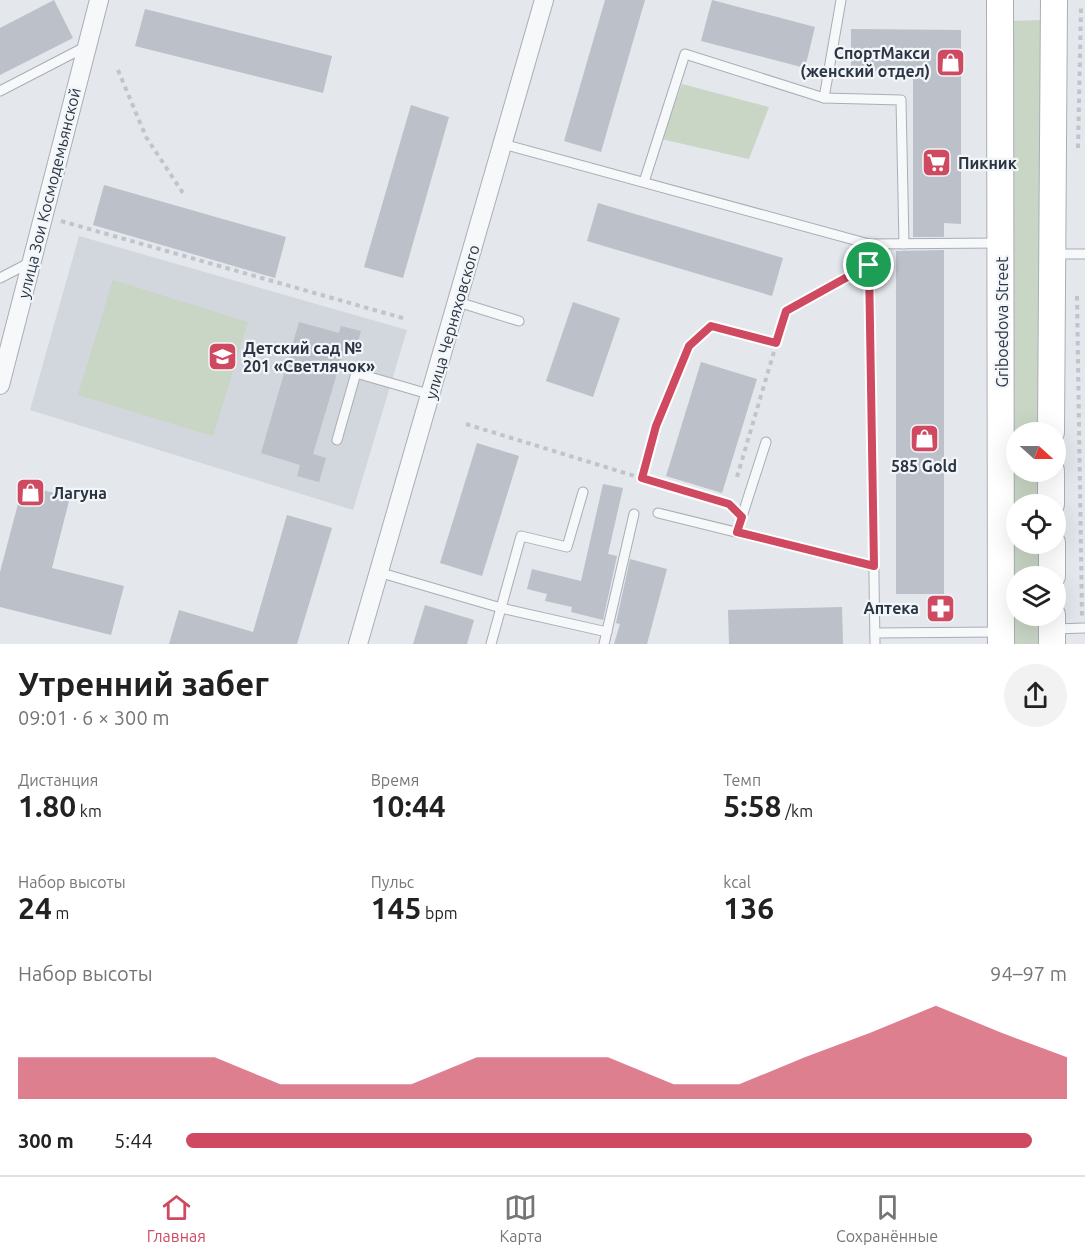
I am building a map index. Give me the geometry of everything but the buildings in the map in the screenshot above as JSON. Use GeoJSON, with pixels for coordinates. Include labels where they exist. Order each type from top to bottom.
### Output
{"type":"FeatureCollection","features":[{"type":"Feature","properties":{"kind":"main road","name":"Griboedova Street"},"geometry":{"type":"LineString","coordinates":[[1000,0],[1001,638]]}},
{"type":"Feature","properties":{"kind":"main road"},"geometry":{"type":"LineString","coordinates":[[1051,422],[1054,0]]}},
{"type":"Feature","properties":{"kind":"street","name":"улица Зои Космодемьянской"},"geometry":{"type":"LineString","coordinates":[[0,385],[99,0]]}},
{"type":"Feature","properties":{"kind":"street","name":"улица Черняховского"},"geometry":{"type":"LineString","coordinates":[[358,644],[432,395],[544,0]]}},
{"type":"Feature","properties":{"kind":"lane"},"geometry":{"type":"LineString","coordinates":[[824,98],[841,0]]}},
{"type":"Feature","properties":{"kind":"lane"},"geometry":{"type":"LineString","coordinates":[[0,91],[87,46]]}},
{"type":"Feature","properties":{"kind":"lane"},"geometry":{"type":"LineString","coordinates":[[644,182],[685,54],[824,98],[901,100],[904,244]]}},
{"type":"Feature","properties":{"kind":"lane"},"geometry":{"type":"LineString","coordinates":[[503,144],[869,244],[1002,243]]}},
{"type":"Feature","properties":{"kind":"lane"},"geometry":{"type":"LineString","coordinates":[[869,244],[875,644]]}},
{"type":"Feature","properties":{"kind":"lane"},"geometry":{"type":"LineString","coordinates":[[1051,254],[1085,254]]}},
{"type":"Feature","properties":{"kind":"lane"},"geometry":{"type":"LineString","coordinates":[[0,278],[31,262]]}},
{"type":"Feature","properties":{"kind":"lane"},"geometry":{"type":"LineString","coordinates":[[458,302],[519,321]]}},
{"type":"Feature","properties":{"kind":"lane"},"geometry":{"type":"LineString","coordinates":[[336,440],[356,373],[432,395]]}},
{"type":"Feature","properties":{"kind":"lane"},"geometry":{"type":"LineString","coordinates":[[737,532],[766,442]]}},
{"type":"Feature","properties":{"kind":"lane"},"geometry":{"type":"LineString","coordinates":[[491,644],[521,536],[567,547],[583,492]]}},
{"type":"Feature","properties":{"kind":"lane"},"geometry":{"type":"LineString","coordinates":[[658,513],[874,566]]}},
{"type":"Feature","properties":{"kind":"lane"},"geometry":{"type":"LineString","coordinates":[[604,644],[634,514]]}},
{"type":"Feature","properties":{"kind":"lane"},"geometry":{"type":"LineString","coordinates":[[378,572],[501,608],[608,632]]}},
{"type":"Feature","properties":{"kind":"lane"},"geometry":{"type":"LineString","coordinates":[[1052,629],[1083,628]]}},
{"type":"Feature","properties":{"kind":"lane"},"geometry":{"type":"LineString","coordinates":[[875,633],[1001,638]]}},
{"type":"Feature","properties":{"kind":"path"},"geometry":{"type":"LineString","coordinates":[[1078,159],[1081,8]]}},
{"type":"Feature","properties":{"kind":"path"},"geometry":{"type":"LineString","coordinates":[[118,70],[146,137],[185,196]]}},
{"type":"Feature","properties":{"kind":"path"},"geometry":{"type":"LineString","coordinates":[[56,219],[406,319]]}},
{"type":"Feature","properties":{"kind":"path"},"geometry":{"type":"LineString","coordinates":[[736,481],[786,311],[869,265]]}},
{"type":"Feature","properties":{"kind":"path"},"geometry":{"type":"LineString","coordinates":[[1077,289],[1083,628]]}},
{"type":"Feature","properties":{"kind":"path"},"geometry":{"type":"LineString","coordinates":[[642,478],[656,426],[689,346],[711,326],[776,343]]}},
{"type":"Feature","properties":{"kind":"path"},"geometry":{"type":"LineString","coordinates":[[466,424],[729,504],[742,517]]}},
{"type":"Feature","properties":{"kind":"shaded area","name":"Детский сад № 201 «Светлячок»"},"geometry":{"type":"Polygon","coordinates":[[[79,236],[407,330],[353,510],[30,410],[79,236]]]}},
{"type":"Feature","properties":{"kind":"green space"},"geometry":{"type":"Polygon","coordinates":[[[1041,20],[1042,422],[1008,422],[1008,21],[1041,20]]]}},
{"type":"Feature","properties":{"kind":"green space"},"geometry":{"type":"Polygon","coordinates":[[[682,84],[769,107],[749,159],[661,139],[682,84]]]}},
{"type":"Feature","properties":{"kind":"green space"},"geometry":{"type":"Polygon","coordinates":[[[113,280],[248,322],[213,436],[78,395],[113,280]]]}},
{"type":"Feature","properties":{"kind":"green space"},"geometry":{"type":"Polygon","coordinates":[[[1008,482],[1042,482],[1042,494],[1008,494],[1008,482]]]}},
{"type":"Feature","properties":{"kind":"green space"},"geometry":{"type":"Polygon","coordinates":[[[1008,554],[1042,554],[1042,566],[1008,566],[1008,554]]]}},
{"type":"Feature","properties":{"kind":"green space"},"geometry":{"type":"Polygon","coordinates":[[[1008,626],[1042,626],[1042,644],[1008,644],[1008,626]]]}},
{"type":"Feature","properties":{"kind":"place","name":"СпортМакси (женский отдел)"},"geometry":{"type":"Point","coordinates":[951,62]}},
{"type":"Feature","properties":{"kind":"place","name":"Пикник"},"geometry":{"type":"Point","coordinates":[937,163]}},
{"type":"Feature","properties":{"kind":"place","name":"Детский сад № 201 «Светлячок»"},"geometry":{"type":"Point","coordinates":[222,357]}},
{"type":"Feature","properties":{"kind":"place","name":"585 Gold"},"geometry":{"type":"Point","coordinates":[924,438]}},
{"type":"Feature","properties":{"kind":"place","name":"Лагуна"},"geometry":{"type":"Point","coordinates":[31,493]}},
{"type":"Feature","properties":{"kind":"place","name":"Аптека"},"geometry":{"type":"Point","coordinates":[940,608]}},
{"type":"Feature","properties":{"kind":"route"},"geometry":{"type":"LineString","coordinates":[[869,265],[874,566],[737,532],[742,517],[729,504],[642,478],[656,426],[689,346],[711,326],[776,343],[786,311],[869,265]]}}]}
